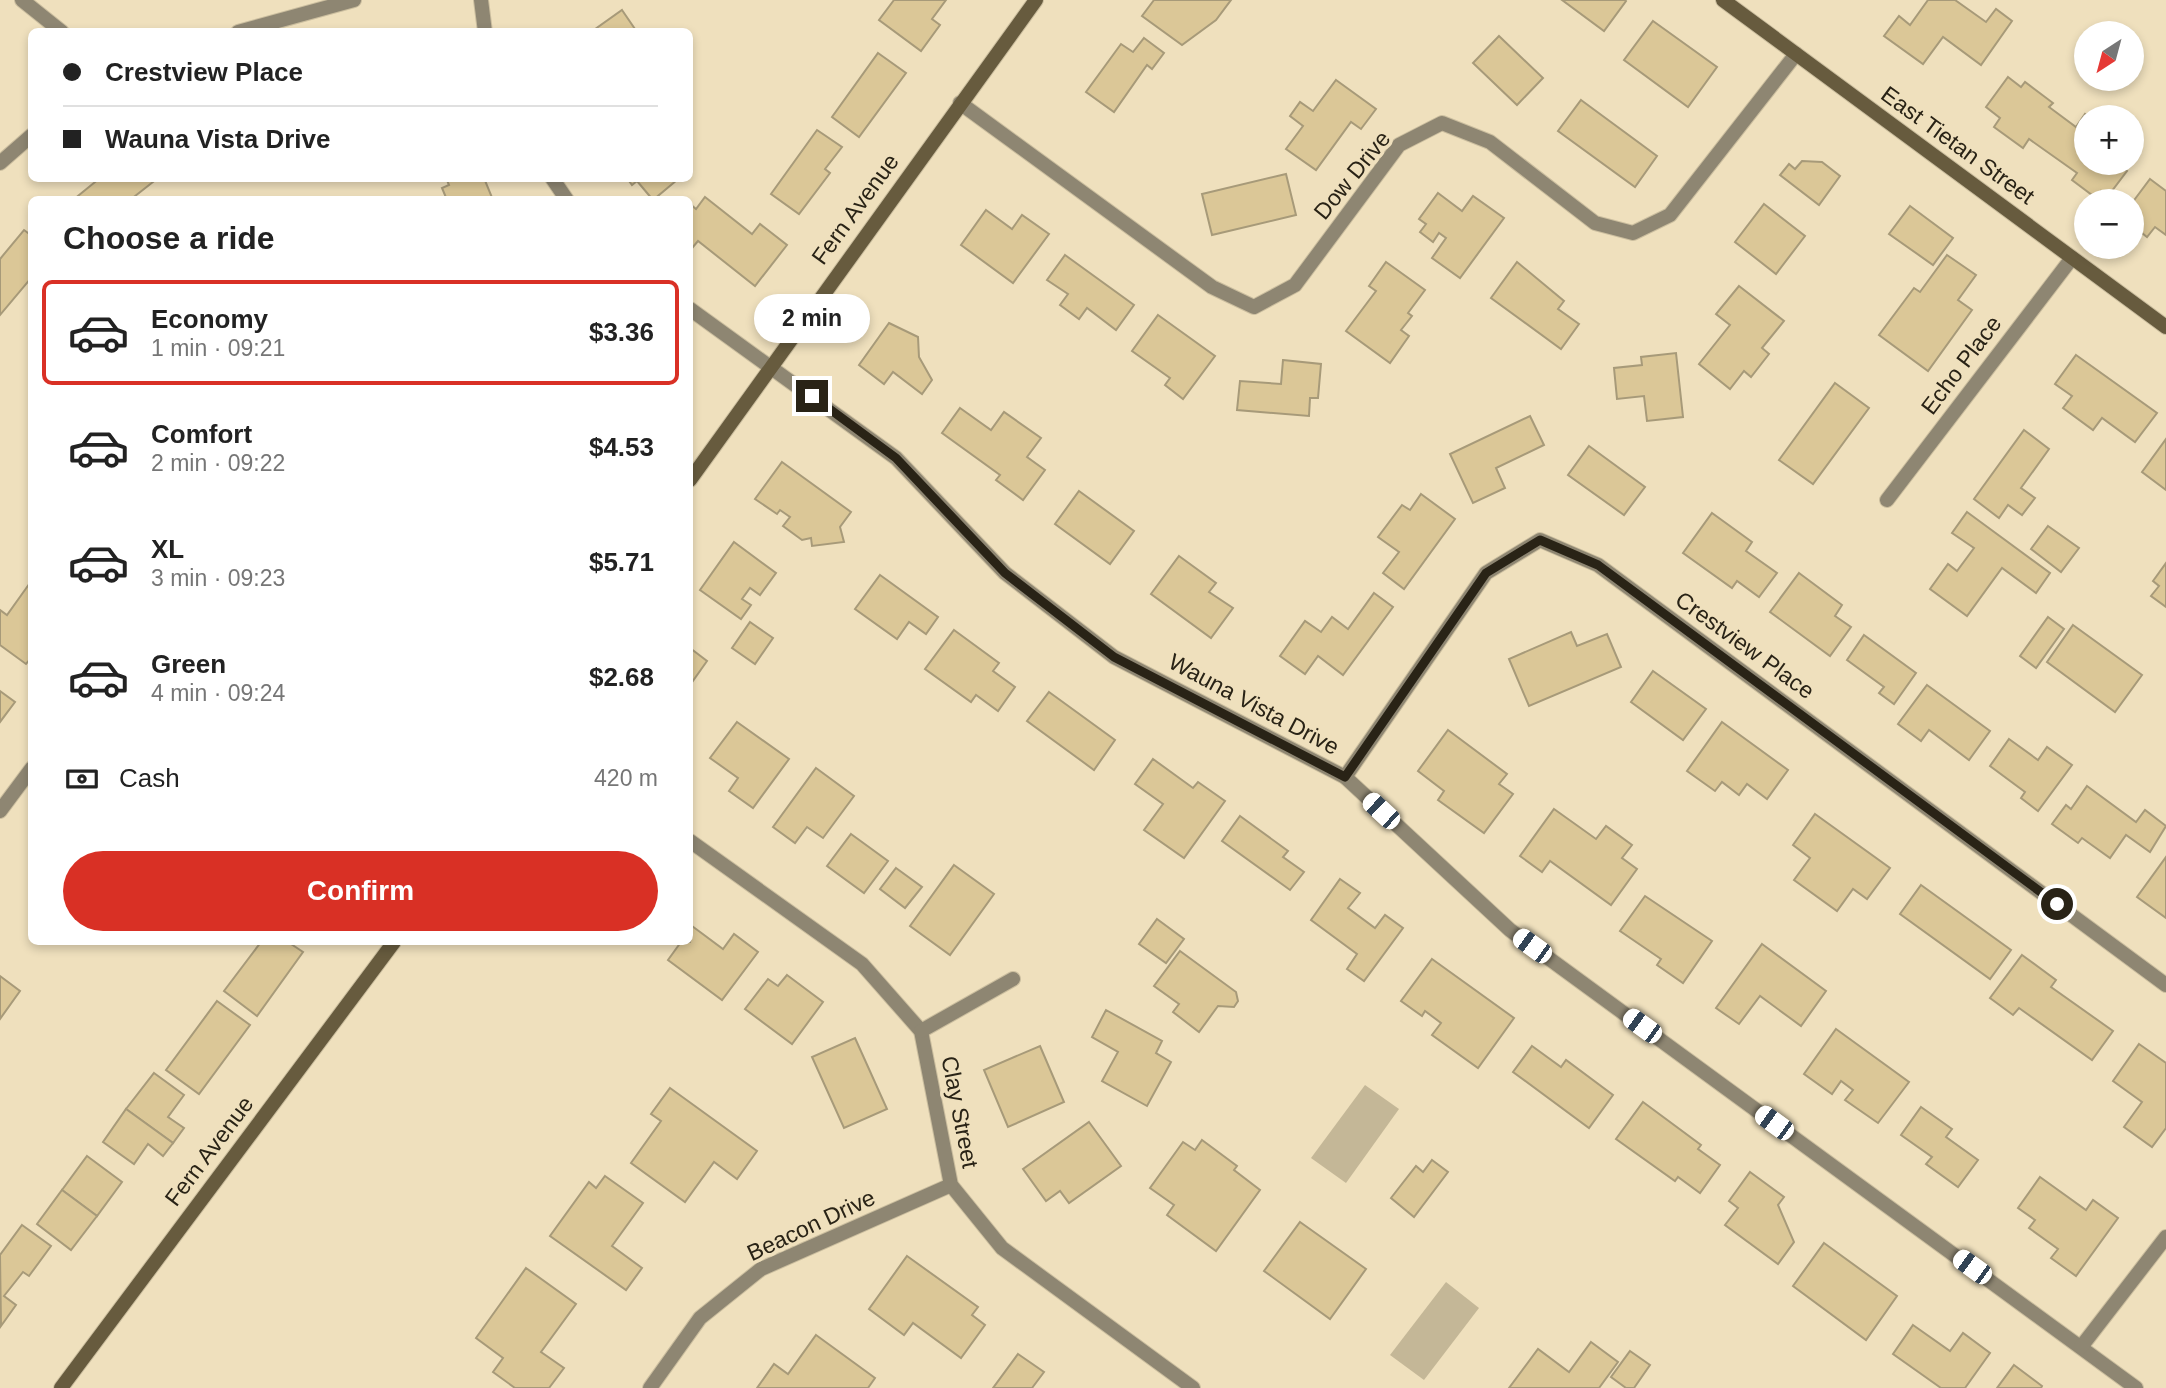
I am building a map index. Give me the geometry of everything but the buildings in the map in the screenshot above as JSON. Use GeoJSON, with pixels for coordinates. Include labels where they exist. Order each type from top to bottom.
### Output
{"type":"FeatureCollection","features":[{"type":"Feature","properties":{"kind":"main road","name":"Fern Avenue"},"geometry":{"type":"LineString","coordinates":[[693,476],[1036,0]]}},
{"type":"Feature","properties":{"kind":"main road","name":"East Tietan Street"},"geometry":{"type":"LineString","coordinates":[[1723,0],[2166,327]]}},
{"type":"Feature","properties":{"kind":"main road","name":"Fern Avenue"},"geometry":{"type":"LineString","coordinates":[[61,1388],[392,945]]}},
{"type":"Feature","properties":{"kind":"street"},"geometry":{"type":"LineString","coordinates":[[22,0],[57,28]]}},
{"type":"Feature","properties":{"kind":"street"},"geometry":{"type":"LineString","coordinates":[[252,28],[354,0]]}},
{"type":"Feature","properties":{"kind":"street"},"geometry":{"type":"LineString","coordinates":[[481,0],[484,28]]}},
{"type":"Feature","properties":{"kind":"street","name":"Dow Drive"},"geometry":{"type":"LineString","coordinates":[[960,103],[1212,287],[1254,307],[1295,285],[1399,145],[1442,124],[1490,142],[1595,223],[1633,233],[1670,215],[1796,54]]}},
{"type":"Feature","properties":{"kind":"street"},"geometry":{"type":"LineString","coordinates":[[0,163],[28,138]]}},
{"type":"Feature","properties":{"kind":"street","name":"Echo Place"},"geometry":{"type":"LineString","coordinates":[[1886,500],[2072,258]]}},
{"type":"Feature","properties":{"kind":"street","name":"Wauna Vista Drive"},"geometry":{"type":"LineString","coordinates":[[693,311],[896,458],[1005,573],[1114,657],[1345,777],[1510,930],[2136,1388]]}},
{"type":"Feature","properties":{"kind":"street","name":"Crestview Place"},"geometry":{"type":"LineString","coordinates":[[1345,777],[1486,573],[1540,540],[1598,565],[2166,985]]}},
{"type":"Feature","properties":{"kind":"street"},"geometry":{"type":"LineString","coordinates":[[0,811],[28,773]]}},
{"type":"Feature","properties":{"kind":"street","name":"Clay Street"},"geometry":{"type":"LineString","coordinates":[[693,843],[862,964],[921,1031],[951,1185],[1002,1248],[1193,1388]]}},
{"type":"Feature","properties":{"kind":"street"},"geometry":{"type":"LineString","coordinates":[[921,1031],[1013,979]]}},
{"type":"Feature","properties":{"kind":"street","name":"Beacon Drive"},"geometry":{"type":"LineString","coordinates":[[650,1388],[700,1318],[761,1269],[951,1185]]}},
{"type":"Feature","properties":{"kind":"street"},"geometry":{"type":"LineString","coordinates":[[2081,1347],[2166,1237]]}},
{"type":"Feature","properties":{"kind":"shaded area"},"geometry":{"type":"Polygon","coordinates":[[[1365,1085],[1399,1109],[1346,1183],[1311,1158],[1365,1085]]]}},
{"type":"Feature","properties":{"kind":"shaded area"},"geometry":{"type":"Polygon","coordinates":[[[1446,1282],[1479,1308],[1424,1380],[1390,1355],[1446,1282]]]}},
{"type":"Feature","properties":{"kind":"route"},"geometry":{"type":"LineString","coordinates":[[812,396],[896,458],[1005,573],[1114,657],[1345,777],[1486,573],[1540,540],[1598,565],[2057,904]]}}]}
